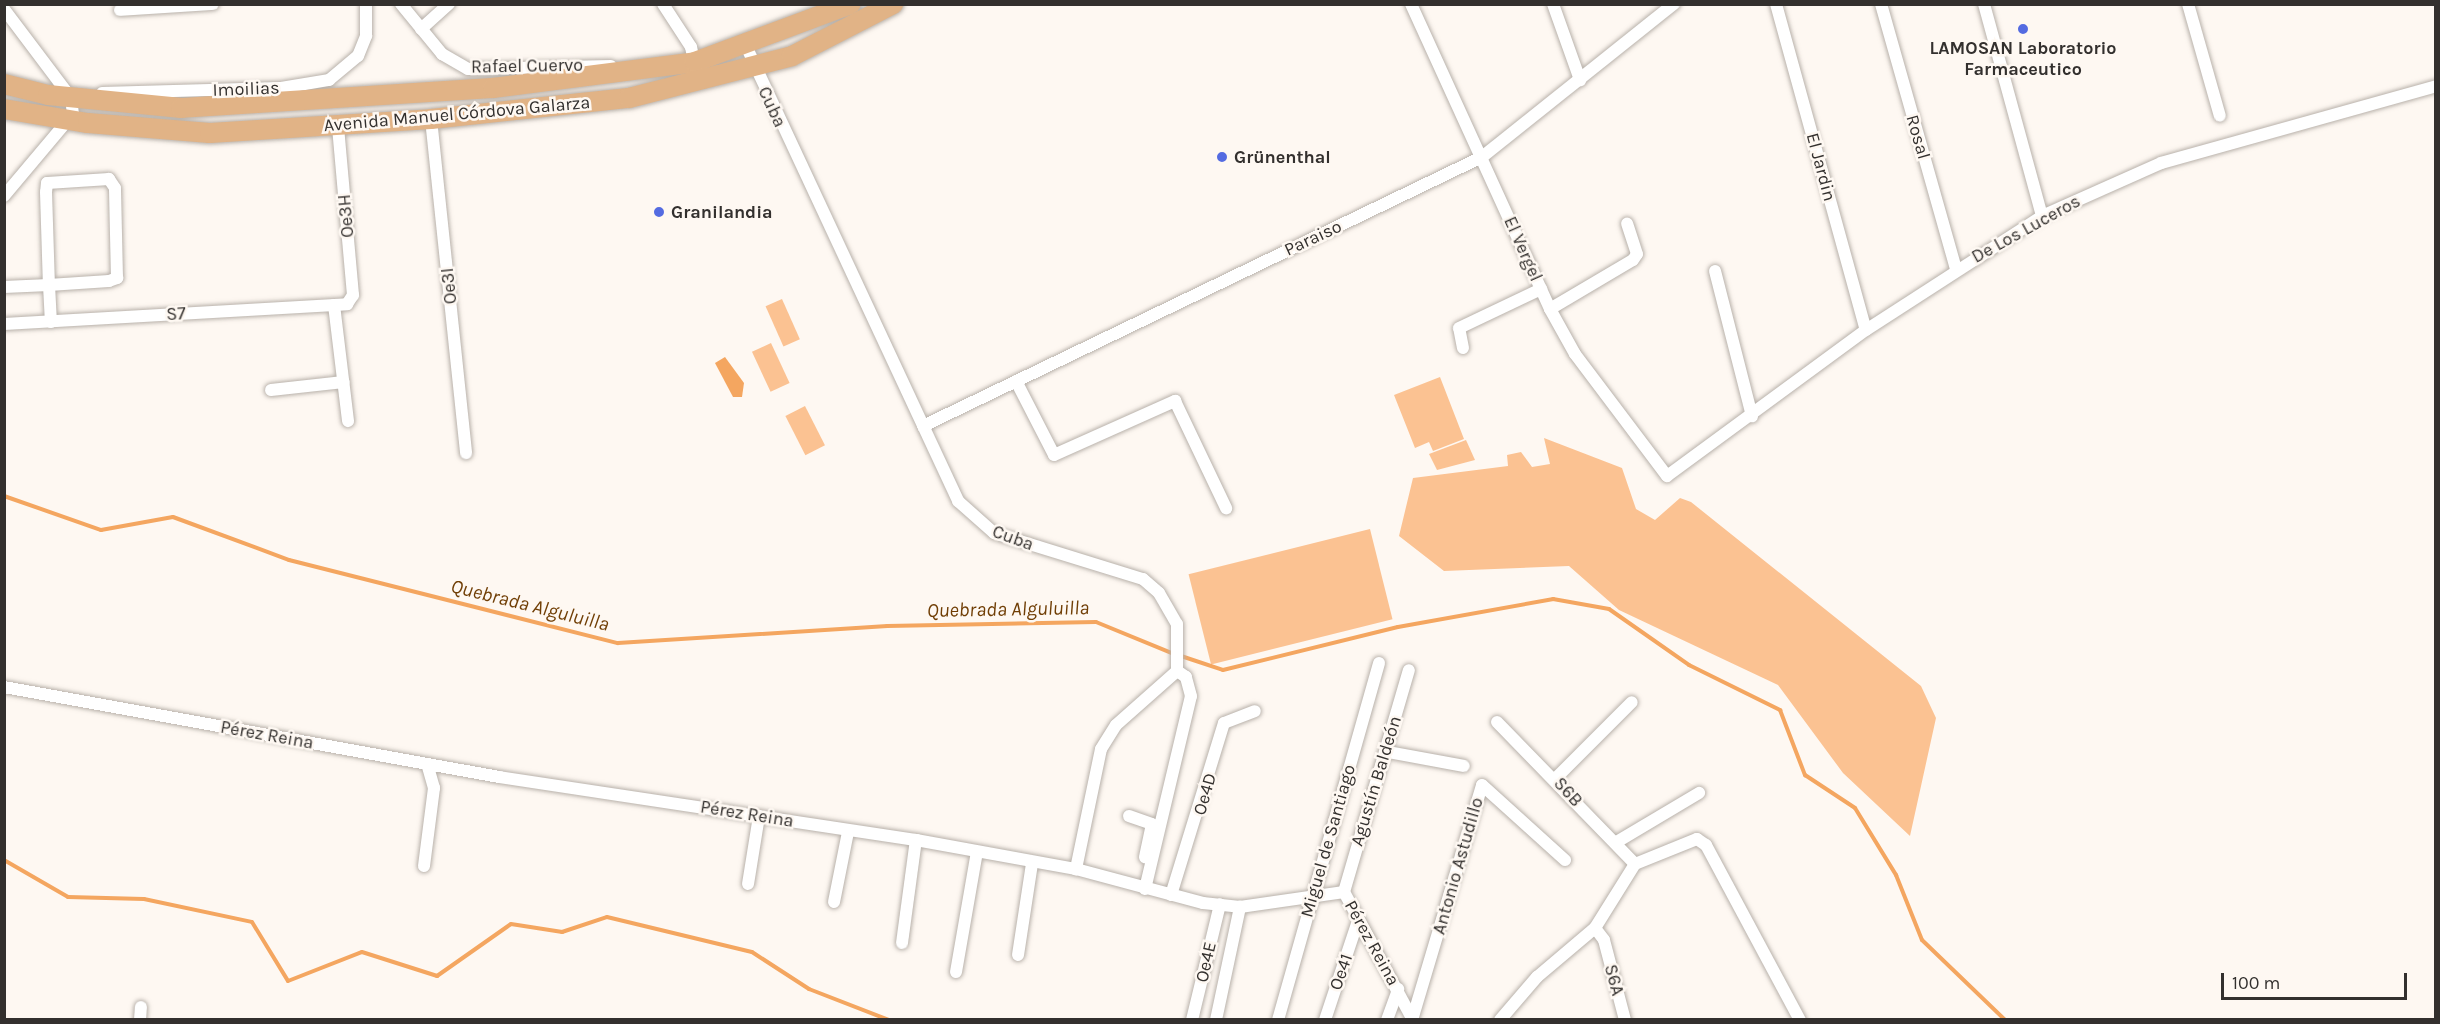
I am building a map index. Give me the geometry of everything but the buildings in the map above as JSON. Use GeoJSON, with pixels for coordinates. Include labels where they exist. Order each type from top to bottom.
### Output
{"type":"FeatureCollection","features":[{"type":"Feature","properties":{"kind":"main road","name":"Avenida Manuel Córdova Galarza"},"geometry":{"type":"LineString","coordinates":[[4,84],[71,98],[144,107],[218,108],[493,88],[695,62],[747,48],[851,4]]}},
{"type":"Feature","properties":{"kind":"main road","name":"Avenida Manuel Córdova Galarza"},"geometry":{"type":"LineString","coordinates":[[4,109],[71,122],[210,133],[431,119],[629,98],[754,68],[828,40],[893,4]]}},
{"type":"Feature","properties":{"kind":"street"},"geometry":{"type":"LineString","coordinates":[[120,6],[213,4]]}},
{"type":"Feature","properties":{"kind":"street","name":"Imoilias"},"geometry":{"type":"LineString","coordinates":[[71,98],[281,88],[329,80],[358,56],[366,36],[366,4]]}},
{"type":"Feature","properties":{"kind":"street","name":"Rafael Cuervo"},"geometry":{"type":"LineString","coordinates":[[401,4],[442,54],[468,69],[578,64],[645,70]]}},
{"type":"Feature","properties":{"kind":"street"},"geometry":{"type":"LineString","coordinates":[[421,29],[449,4]]}},
{"type":"Feature","properties":{"kind":"street"},"geometry":{"type":"LineString","coordinates":[[663,4],[695,62],[690,85]]}},
{"type":"Feature","properties":{"kind":"street","name":"El Vergel"},"geometry":{"type":"LineString","coordinates":[[1411,4],[1550,309],[1575,354],[1667,476]]}},
{"type":"Feature","properties":{"kind":"street"},"geometry":{"type":"LineString","coordinates":[[1553,4],[1580,80]]}},
{"type":"Feature","properties":{"kind":"street","name":"Paraiso"},"geometry":{"type":"LineString","coordinates":[[922,426],[1482,158],[1674,4]]}},
{"type":"Feature","properties":{"kind":"street","name":"El Jardin"},"geometry":{"type":"LineString","coordinates":[[1776,4],[1866,330]]}},
{"type":"Feature","properties":{"kind":"street","name":"Rosal"},"geometry":{"type":"LineString","coordinates":[[1881,4],[1956,269]]}},
{"type":"Feature","properties":{"kind":"street"},"geometry":{"type":"LineString","coordinates":[[1984,4],[2042,216]]}},
{"type":"Feature","properties":{"kind":"street"},"geometry":{"type":"LineString","coordinates":[[2188,4],[2220,116]]}},
{"type":"Feature","properties":{"kind":"street"},"geometry":{"type":"LineString","coordinates":[[4,9],[71,98],[71,122],[4,196]]}},
{"type":"Feature","properties":{"kind":"street"},"geometry":{"type":"LineString","coordinates":[[747,48],[754,68]]}},
{"type":"Feature","properties":{"kind":"street","name":"Cuba"},"geometry":{"type":"LineString","coordinates":[[754,68],[958,501],[974,520],[994,533],[1143,579],[1159,593],[1181,637],[1177,671]]}},
{"type":"Feature","properties":{"kind":"street","name":"De Los Luceros"},"geometry":{"type":"LineString","coordinates":[[1667,476],[1752,416],[1866,330],[1956,269],[2042,216],[2161,163],[2436,86]]}},
{"type":"Feature","properties":{"kind":"street","name":"Oe3I"},"geometry":{"type":"LineString","coordinates":[[431,119],[466,453]]}},
{"type":"Feature","properties":{"kind":"street","name":"Oe3H"},"geometry":{"type":"LineString","coordinates":[[338,126],[353,295],[347,304]]}},
{"type":"Feature","properties":{"kind":"street"},"geometry":{"type":"LineString","coordinates":[[4,287],[49,285],[117,278],[115,188],[110,179],[47,183],[49,285],[51,322]]}},
{"type":"Feature","properties":{"kind":"street"},"geometry":{"type":"LineString","coordinates":[[1550,309],[1632,260],[1636,254],[1627,224]]}},
{"type":"Feature","properties":{"kind":"street"},"geometry":{"type":"LineString","coordinates":[[1715,271],[1752,416]]}},
{"type":"Feature","properties":{"kind":"street"},"geometry":{"type":"LineString","coordinates":[[1463,348],[1459,328],[1541,289]]}},
{"type":"Feature","properties":{"kind":"street","name":"S7"},"geometry":{"type":"LineString","coordinates":[[4,324],[347,304]]}},
{"type":"Feature","properties":{"kind":"street"},"geometry":{"type":"LineString","coordinates":[[334,305],[348,421]]}},
{"type":"Feature","properties":{"kind":"street"},"geometry":{"type":"LineString","coordinates":[[1016,381],[1054,455],[1175,401],[1226,508]]}},
{"type":"Feature","properties":{"kind":"street"},"geometry":{"type":"LineString","coordinates":[[270,390],[344,382]]}},
{"type":"Feature","properties":{"kind":"street","name":"Miguel de Santiago"},"geometry":{"type":"LineString","coordinates":[[1278,1020],[1379,663]]}},
{"type":"Feature","properties":{"kind":"street","name":"Agustín Baldeón"},"geometry":{"type":"LineString","coordinates":[[1344,892],[1388,752],[1409,670]]}},
{"type":"Feature","properties":{"kind":"street"},"geometry":{"type":"LineString","coordinates":[[1076,869],[1107,736],[1177,671],[1186,677],[1191,696],[1142,888]]}},
{"type":"Feature","properties":{"kind":"street","name":"Pérez Reina"},"geometry":{"type":"LineString","coordinates":[[4,687],[428,764],[849,832],[916,840],[1032,864],[1076,869],[1142,888],[1220,904],[1240,907],[1313,893],[1344,892],[1357,924],[1398,989],[1413,1019]]}},
{"type":"Feature","properties":{"kind":"street"},"geometry":{"type":"LineString","coordinates":[[1556,778],[1632,702]]}},
{"type":"Feature","properties":{"kind":"street","name":"Oe4D"},"geometry":{"type":"LineString","coordinates":[[1171,895],[1224,723],[1255,711]]}},
{"type":"Feature","properties":{"kind":"street","name":"S6B"},"geometry":{"type":"LineString","coordinates":[[1497,722],[1556,778],[1635,864]]}},
{"type":"Feature","properties":{"kind":"street"},"geometry":{"type":"LineString","coordinates":[[1388,752],[1464,766]]}},
{"type":"Feature","properties":{"kind":"street"},"geometry":{"type":"LineString","coordinates":[[424,866],[434,788],[428,764]]}},
{"type":"Feature","properties":{"kind":"street","name":"Antonio Astudillo"},"geometry":{"type":"LineString","coordinates":[[1413,1019],[1482,785],[1565,860]]}},
{"type":"Feature","properties":{"kind":"street"},"geometry":{"type":"LineString","coordinates":[[1615,843],[1699,793]]}},
{"type":"Feature","properties":{"kind":"street"},"geometry":{"type":"LineString","coordinates":[[748,884],[759,816]]}},
{"type":"Feature","properties":{"kind":"street"},"geometry":{"type":"LineString","coordinates":[[1130,816],[1152,824],[1142,888]]}},
{"type":"Feature","properties":{"kind":"street"},"geometry":{"type":"LineString","coordinates":[[834,902],[849,832]]}},
{"type":"Feature","properties":{"kind":"street"},"geometry":{"type":"LineString","coordinates":[[902,943],[916,840]]}},
{"type":"Feature","properties":{"kind":"street"},"geometry":{"type":"LineString","coordinates":[[1500,1020],[1536,977],[1595,928],[1635,864],[1702,841],[1800,1020]]}},
{"type":"Feature","properties":{"kind":"street"},"geometry":{"type":"LineString","coordinates":[[956,972],[977,852]]}},
{"type":"Feature","properties":{"kind":"street"},"geometry":{"type":"LineString","coordinates":[[1018,955],[1032,864]]}},
{"type":"Feature","properties":{"kind":"street","name":"Oe4E"},"geometry":{"type":"LineString","coordinates":[[1192,1020],[1220,904]]}},
{"type":"Feature","properties":{"kind":"street"},"geometry":{"type":"LineString","coordinates":[[1216,1020],[1240,907]]}},
{"type":"Feature","properties":{"kind":"street","name":"Oe41"},"geometry":{"type":"LineString","coordinates":[[1325,1020],[1357,924]]}},
{"type":"Feature","properties":{"kind":"street","name":"S6A"},"geometry":{"type":"LineString","coordinates":[[1595,928],[1604,940],[1625,1020]]}},
{"type":"Feature","properties":{"kind":"street"},"geometry":{"type":"LineString","coordinates":[[1387,1020],[1398,989]]}},
{"type":"Feature","properties":{"kind":"shaded area"},"geometry":{"type":"Polygon","coordinates":[[[782,299],[800,339],[783,347],[766,306],[782,299]]]}},
{"type":"Feature","properties":{"kind":"shaded area"},"geometry":{"type":"Polygon","coordinates":[[[771,343],[790,383],[771,392],[752,352],[771,343]]]}},
{"type":"Feature","properties":{"kind":"shaded area"},"geometry":{"type":"Polygon","coordinates":[[[725,357],[744,383],[742,397],[733,397],[715,363],[725,357]]]}},
{"type":"Feature","properties":{"kind":"shaded area"},"geometry":{"type":"Polygon","coordinates":[[[1440,377],[1464,439],[1433,451],[1429,442],[1415,448],[1394,395],[1440,377]]]}},
{"type":"Feature","properties":{"kind":"shaded area"},"geometry":{"type":"Polygon","coordinates":[[[805,406],[825,445],[805,455],[785,416],[805,406]]]}},
{"type":"Feature","properties":{"kind":"shaded area"},"geometry":{"type":"Polygon","coordinates":[[[1544,438],[1622,468],[1636,509],[1655,520],[1680,498],[1691,502],[1921,686],[1936,718],[1910,836],[1843,773],[1778,685],[1619,610],[1569,566],[1444,571],[1399,536],[1413,478],[1508,466],[1507,455],[1521,452],[1532,467],[1550,464],[1544,438]]]}},
{"type":"Feature","properties":{"kind":"shaded area"},"geometry":{"type":"Polygon","coordinates":[[[1466,440],[1475,460],[1437,470],[1429,454],[1466,440]]]}},
{"type":"Feature","properties":{"kind":"shaded area"},"geometry":{"type":"Polygon","coordinates":[[[1370,529],[1392,619],[1211,664],[1189,574],[1370,529]]]}},
{"type":"Feature","properties":{"kind":"waterway","name":"Quebrada Alguluilla"},"geometry":{"type":"LineString","coordinates":[[4,496],[101,530],[173,517],[289,560],[618,643],[887,626],[1096,622],[1174,654]]}},
{"type":"Feature","properties":{"kind":"waterway","name":"Quebrada Alguluilla"},"geometry":{"type":"LineString","coordinates":[[1181,656],[1223,670],[1398,627],[1553,599],[1609,609],[1689,665],[1780,710],[1805,775],[1855,808],[1896,875],[1922,940],[2005,1020]]}},
{"type":"Feature","properties":{"kind":"waterway"},"geometry":{"type":"LineString","coordinates":[[4,860],[68,897],[144,899],[252,922],[288,981],[362,952],[437,976],[511,924],[562,932],[607,917],[752,952],[809,989],[889,1020]]}},
{"type":"Feature","properties":{"kind":"place","name":"LAMOSAN Laboratorio Farmaceutico"},"geometry":{"type":"Point","coordinates":[2023,29]}},
{"type":"Feature","properties":{"kind":"place","name":"Grünenthal"},"geometry":{"type":"Point","coordinates":[1222,157]}},
{"type":"Feature","properties":{"kind":"place","name":"Granilandia"},"geometry":{"type":"Point","coordinates":[659,212]}}]}
